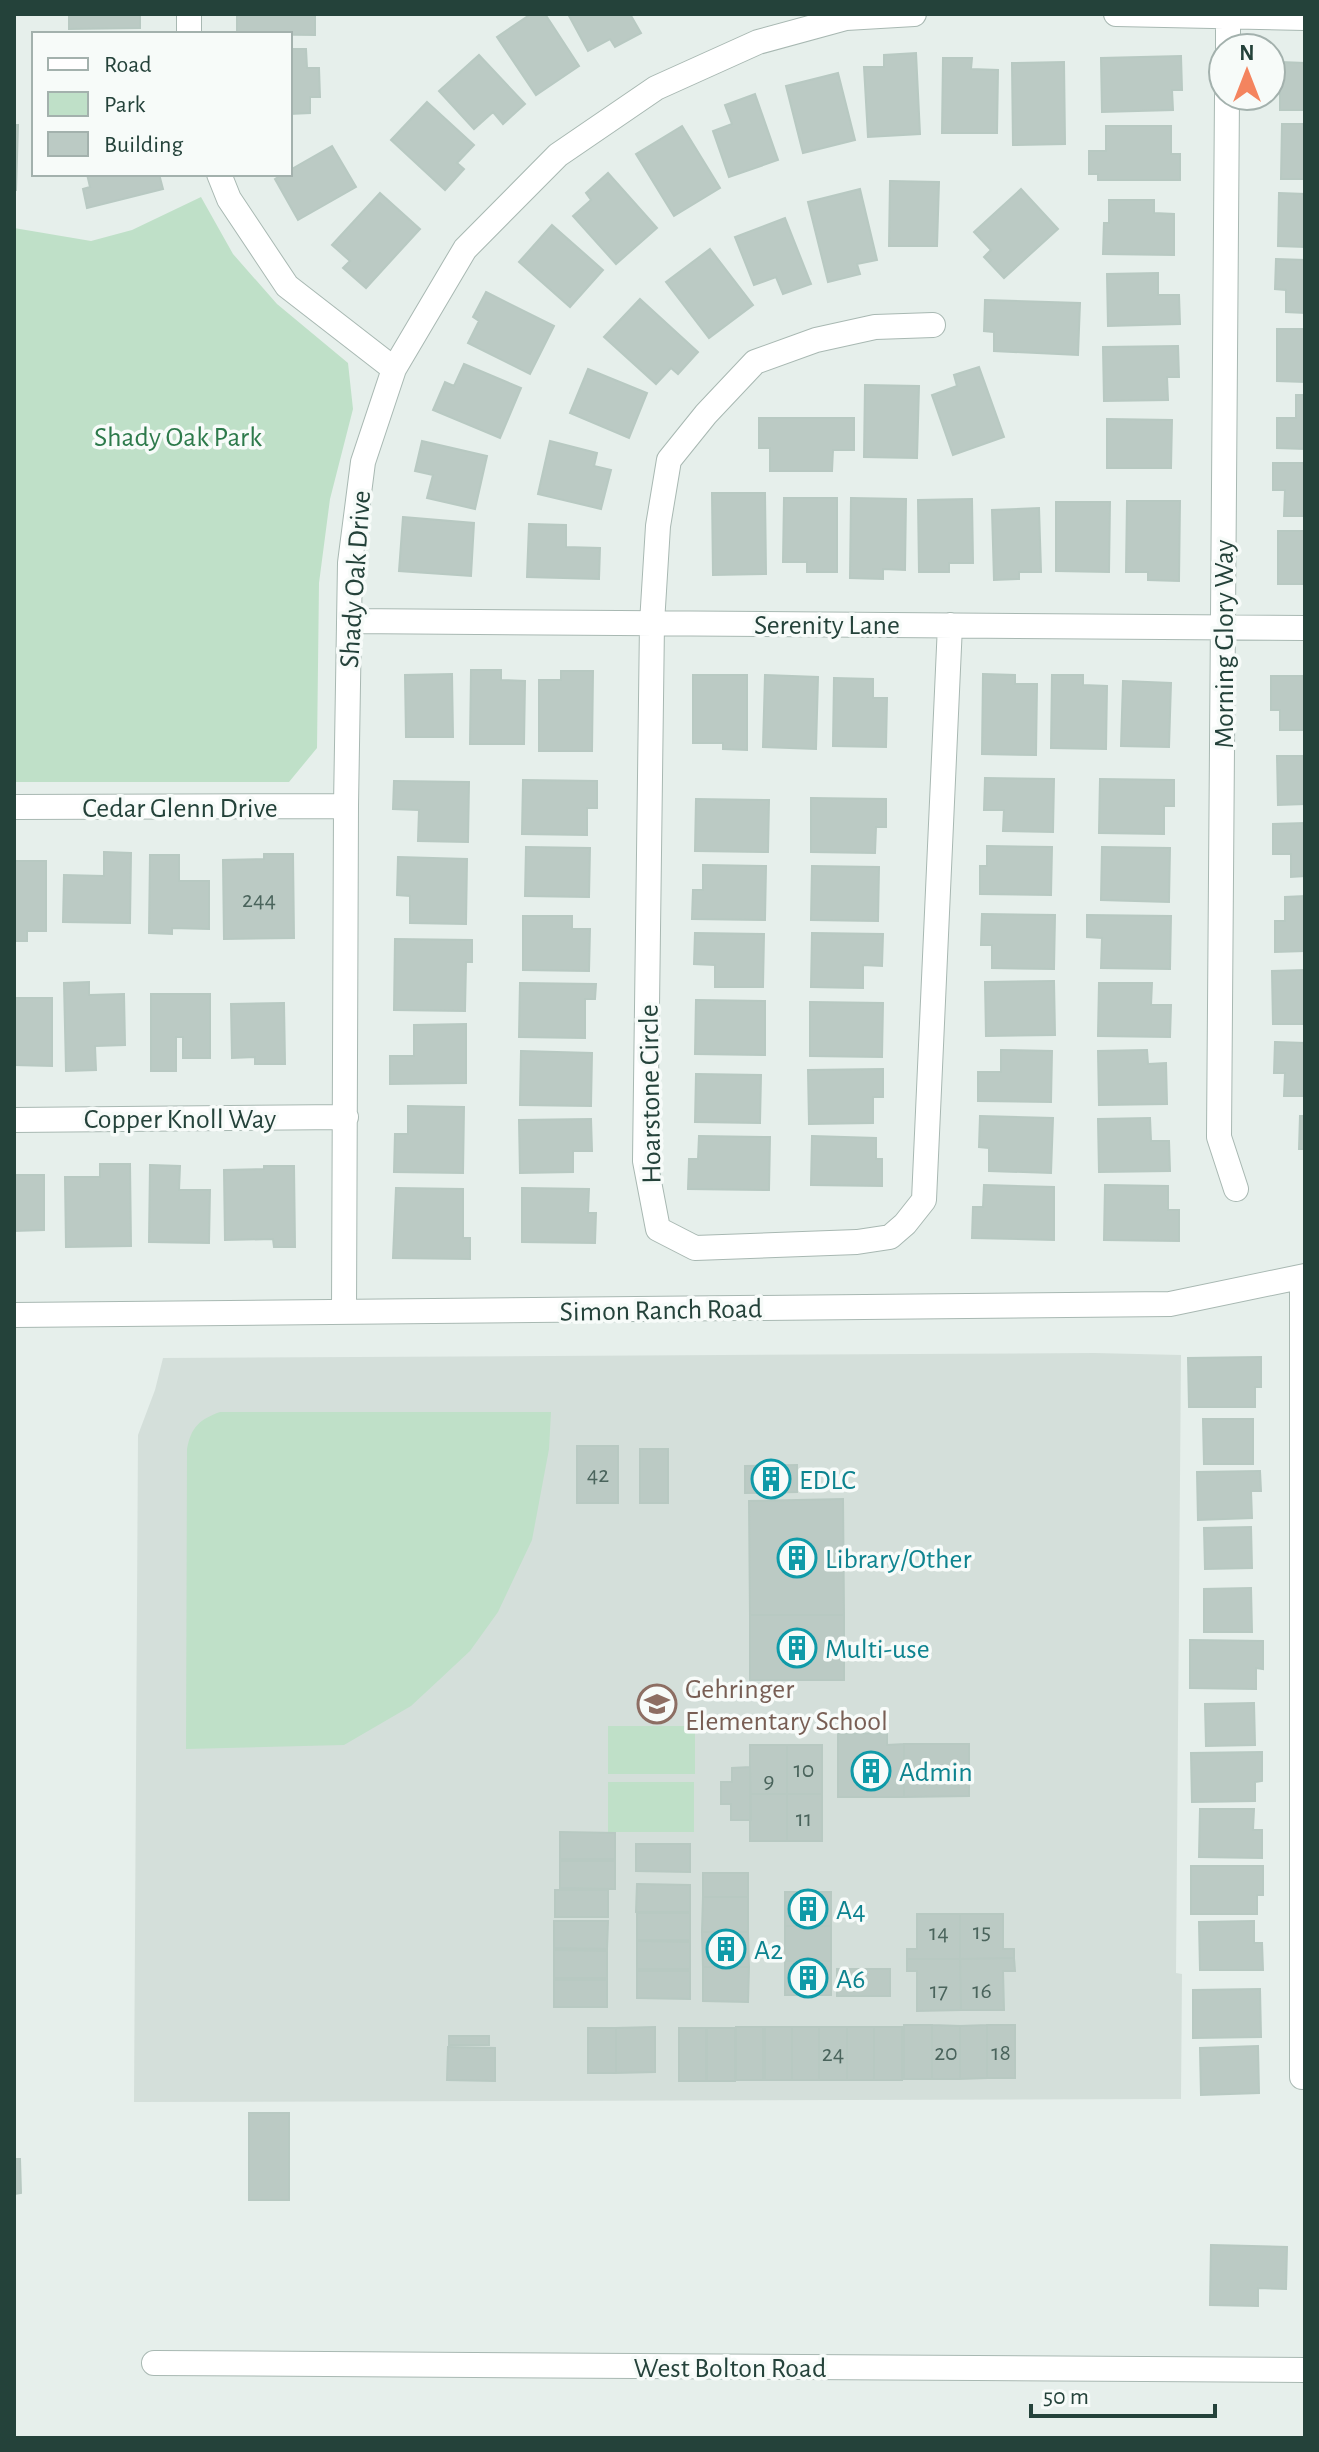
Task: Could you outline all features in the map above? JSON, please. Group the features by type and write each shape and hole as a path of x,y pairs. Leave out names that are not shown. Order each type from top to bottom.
{"street":[{"name":"Shady Oak Drive","path":"344,1312 350,563 363,462 394,369 465,249 558,155 656,88 758,42 846,18 914,14"},
{"path":"1116,14 1305,18"},
{"name":"Morning Glory Way","path":"1227,112 1219,1137 1236,1189"},
{"path":"220,176 229,199 287,286 394,369"},
{"path":"652,623 658,526 669,460 706,414 755,362 816,340 875,327 933,325"},
{"name":"Serenity Lane","path":"349,621 1305,628"},
{"name":"Hoarstone Circle","path":"652,623 645,1161 658,1229 695,1248 857,1242 890,1237 924,1200 950,625"},
{"name":"Cedar Glenn Drive","path":"14,807 346,806"},
{"name":"Copper Knoll Way","path":"14,1120 346,1117"},
{"path":"1302,2077 1303,1276"},
{"name":"Simon Ranch Road","path":"14,1315 1170,1304 1303,1276"},
{"name":"West Bolton Road","path":"154,2363 1305,2370"}],"shaded area":[{"name":"Gehringer Elementary School","path":"1181,1355 1176,1973 1182,1974 1181,2099 134,2102 138,1435 163,1358"}],"green space":[{"name":"Shady Oak Park","path":"201,197 233,254 277,304 348,363 353,409 330,499 319,583 317,748 289,782 14,782 14,228 91,241 132,230"},
{"path":"220,1412 551,1412 549,1449 532,1540 498,1612 470,1651 411,1706 344,1745 186,1749 187,1449 198,1425"},
{"path":"608,1726 695,1726 695,1774 608,1774"},
{"path":"608,1782 694,1782 694,1832 608,1832"}],"building":[{"path":"69,14 140,14 140,28 69,29"},
{"path":"237,14 315,14 315,35 237,32"},
{"path":"531,14 545,14 579,66 536,95 497,37"},
{"path":"568,14 630,14 641,33 615,47 610,39 588,51"},
{"path":"292,49 306,49 307,68 319,68 320,97 310,97 310,113 292,114"},
{"path":"916,53 920,134 868,137 864,67 884,67 884,55"},
{"path":"479,55 525,104 503,124 493,112 474,129 439,91"},
{"path":"1181,56 1182,90 1172,90 1173,110 1102,112 1101,58"},
{"path":"943,58 972,58 971,69 998,70 997,133 942,133"},
{"path":"1064,62 1065,144 1013,145 1012,63"},
{"path":"1287,62 1305,63 1305,110 1287,110"},
{"path":"838,73 855,140 803,153 786,86"},
{"path":"755,94 778,160 729,177 713,131 732,124 725,105"},
{"path":"427,102 474,145 457,163 464,169 445,190 391,140"},
{"path":"1282,124 1305,124 1305,179 1281,179"},
{"path":"14,125 18,125 16,190 14,190"},
{"path":"682,126 720,188 674,216 636,154"},
{"path":"1106,126 1171,126 1171,154 1180,154 1180,180 1098,180 1098,174 1089,174 1089,151 1106,151"},
{"path":"332,146 356,187 298,220 275,179 292,176 292,169"},
{"path":"608,173 657,228 616,264 573,216 591,200 586,193"},
{"path":"87,176 160,176 163,189 87,208 83,189 90,187"},
{"path":"890,181 939,182 937,246 889,246"},
{"path":"860,189 877,260 857,264 860,274 828,282 808,202"},
{"path":"1021,189 1058,229 1004,278 984,257 991,250 974,232"},
{"path":"380,193 420,229 366,288 343,268 350,261 332,245"},
{"path":"1279,193 1305,194 1305,247 1278,246"},
{"path":"1109,200 1154,200 1154,213 1174,214 1174,255 1103,254 1104,223 1109,223"},
{"path":"785,218 811,284 783,294 776,277 754,285 735,237"},
{"path":"552,225 603,270 570,307 519,262"},
{"path":"710,249 753,305 709,338 666,282"},
{"path":"1276,259 1305,260 1305,313 1286,312 1286,290 1275,289"},
{"path":"1158,273 1158,295 1179,295 1180,324 1108,326 1107,274"},
{"path":"486,292 554,326 530,374 468,343 479,321 473,317"},
{"path":"640,299 698,352 678,374 671,368 656,384 604,337"},
{"path":"985,300 1080,303 1078,355 994,351 994,332 984,331"},
{"path":"1277,329 1305,329 1305,382 1277,381"},
{"path":"1178,346 1179,377 1167,377 1168,400 1104,401 1103,347"},
{"path":"464,364 521,388 500,438 433,410 445,382 454,386"},
{"path":"979,367 1004,437 953,455 932,395 957,386 954,375"},
{"path":"588,369 647,393 629,438 570,413"},
{"path":"865,385 919,386 917,458 864,457"},
{"path":"1296,395 1305,395 1305,449 1277,448 1277,418 1296,418"},
{"path":"759,418 854,418 854,450 833,450 832,471 770,471 770,448 759,448"},
{"path":"1107,419 1172,420 1171,468 1107,468"},
{"path":"422,441 487,456 475,509 427,498 433,475 415,471"},
{"path":"550,441 597,453 594,466 611,470 601,509 538,494"},
{"path":"1273,463 1305,463 1305,516 1284,516 1285,490 1273,490"},
{"path":"712,493 765,493 766,574 713,575"},
{"path":"784,498 837,498 837,572 807,572 807,562 783,562"},
{"path":"851,498 906,499 905,570 883,569 883,579 850,578"},
{"path":"972,499 973,563 949,563 949,572 919,572 918,500"},
{"path":"1127,501 1180,501 1179,581 1148,580 1148,572 1126,572"},
{"path":"1056,502 1110,502 1109,572 1056,571"},
{"path":"1039,508 1041,572 1019,572 1019,579 994,580 992,510"},
{"path":"403,517 474,523 471,576 399,571"},
{"path":"529,524 566,525 566,547 600,548 599,579 527,577"},
{"path":"1278,531 1305,531 1305,584 1278,584"},
{"path":"471,670 501,670 501,680 525,681 524,744 470,744"},
{"path":"561,671 593,671 592,751 539,751 539,680 561,680"},
{"path":"452,674 453,737 406,737 405,675"},
{"path":"983,674 1015,675 1015,684 1037,684 1036,755 982,754"},
{"path":"693,675 747,675 747,750 723,749 723,743 693,743"},
{"path":"765,675 818,677 816,749 763,747"},
{"path":"1052,675 1083,675 1083,685 1107,686 1106,749 1051,748"},
{"path":"1271,676 1305,676 1305,730 1280,730 1280,710 1271,710"},
{"path":"834,678 873,679 873,698 887,698 886,747 833,746"},
{"path":"1123,681 1171,683 1169,747 1121,746"},
{"path":"1277,756 1305,756 1305,804 1278,805"},
{"path":"985,778 1054,779 1053,832 1003,831 1004,810 984,810"},
{"path":"1100,779 1174,780 1174,806 1164,806 1164,834 1099,833"},
{"path":"523,780 597,781 597,808 587,808 587,835 522,834"},
{"path":"394,781 469,782 468,842 418,841 419,810 393,809"},
{"path":"811,798 886,799 886,827 876,827 875,853 811,852"},
{"path":"696,799 769,800 768,852 695,851"},
{"path":"1305,823 1305,876 1291,877 1291,854 1273,854 1273,824"},
{"path":"987,846 1052,847 1051,895 980,894 980,866 987,866"},
{"path":"526,847 590,848 589,897 525,896"},
{"path":"1102,847 1170,848 1169,902 1101,900"},
{"path":"104,852 131,853 130,923 63,922 64,875 104,876"},
{"path":"264,854 293,854 294,938 224,939 223,860 264,859"},
{"path":"150,855 179,855 179,881 209,881 209,929 172,928 172,934 149,933"},
{"path":"398,857 467,859 466,924 410,923 410,896 397,895"},
{"path":"14,861 46,861 46,931 27,931 27,941 14,941"},
{"path":"703,865 766,866 765,920 692,919 693,890 703,890"},
{"path":"812,866 879,867 878,921 811,920"},
{"path":"1305,896 1305,951 1275,952 1275,921 1285,921 1285,897"},
{"path":"982,914 1055,915 1054,969 992,968 992,945 981,945"},
{"path":"1087,915 1171,916 1170,969 1101,968 1102,938 1087,937"},
{"path":"523,916 572,916 572,929 590,929 589,971 523,970"},
{"path":"695,933 764,934 763,987 715,987 715,965 694,964"},
{"path":"812,933 883,934 882,966 863,965 863,988 811,987"},
{"path":"395,939 472,940 472,962 466,962 465,1011 394,1010"},
{"path":"1305,970 1305,1024 1273,1024 1272,971"},
{"path":"1054,981 1055,1035 986,1036 985,982"},
{"path":"89,982 89,995 124,994 125,1045 95,1046 96,1070 66,1071 64,983"},
{"path":"520,983 596,984 595,999 585,999 585,1038 519,1037"},
{"path":"1099,983 1152,983 1151,1005 1171,1005 1170,1037 1098,1036"},
{"path":"151,994 210,994 210,1058 183,1058 183,1037 176,1037 176,1071 151,1071"},
{"path":"14,998 52,998 52,1066 14,1065"},
{"path":"696,1000 765,1001 765,1055 695,1054"},
{"path":"810,1002 883,1003 882,1057 810,1056"},
{"path":"284,1003 285,1064 255,1064 255,1057 232,1058 231,1004"},
{"path":"466,1024 466,1083 390,1084 390,1056 414,1056 414,1025"},
{"path":"1275,1042 1305,1043 1305,1096 1284,1096 1285,1073 1274,1073"},
{"path":"1001,1050 1052,1051 1051,1102 978,1101 978,1072 1001,1072"},
{"path":"1147,1050 1148,1064 1166,1063 1167,1104 1099,1105 1098,1051"},
{"path":"521,1051 592,1053 591,1106 520,1105"},
{"path":"883,1069 883,1097 873,1097 873,1123 809,1124 808,1070"},
{"path":"696,1074 761,1075 760,1123 695,1122"},
{"path":"408,1106 464,1107 463,1173 394,1172 395,1134 408,1134"},
{"path":"980,1116 1053,1118 1051,1173 989,1171 989,1148 979,1147"},
{"path":"1300,1116 1305,1116 1305,1149 1299,1149"},
{"path":"1150,1118 1151,1141 1169,1141 1170,1171 1099,1172 1098,1119"},
{"path":"591,1119 592,1151 573,1151 573,1172 520,1173 519,1120"},
{"path":"699,1136 770,1137 769,1190 688,1189 689,1159 698,1159"},
{"path":"812,1136 876,1138 876,1159 882,1159 882,1186 811,1185"},
{"path":"100,1164 130,1164 131,1246 66,1247 65,1177 100,1177"},
{"path":"150,1165 180,1166 179,1190 210,1190 209,1243 149,1242"},
{"path":"264,1166 294,1166 295,1247 274,1247 273,1239 225,1240 224,1170 264,1169"},
{"path":"14,1175 44,1175 44,1230 14,1231"},
{"path":"984,1185 1054,1187 1054,1240 972,1238 973,1207 983,1207"},
{"path":"1105,1185 1168,1186 1168,1210 1179,1210 1179,1241 1104,1240"},
{"path":"396,1188 463,1189 463,1238 470,1238 470,1259 393,1258"},
{"path":"522,1188 589,1189 588,1213 596,1213 595,1243 522,1242"},
{"path":"1261,1357 1261,1387 1255,1387 1255,1407 1189,1407 1188,1358"},
{"path":"1203,1419 1253,1419 1253,1464 1204,1464"},
{"path":"577,1446 618,1446 618,1503 577,1503"},
{"path":"640,1449 668,1449 668,1503 640,1503"},
{"name":"EDLC","path":"797,1465 797,1492 745,1493 745,1466"},
{"path":"1260,1471 1261,1491 1251,1491 1252,1518 1198,1520 1197,1472"},
{"name":"Library/Other","path":"843,1499 844,1615 750,1615 749,1501"},
{"path":"1251,1527 1252,1568 1205,1569 1204,1528"},
{"path":"1251,1588 1252,1632 1204,1632 1204,1589"},
{"name":"Multi-use","path":"750,1615 844,1615 844,1680 750,1680"},
{"path":"1190,1640 1263,1641 1263,1669 1256,1668 1256,1689 1190,1688"},
{"path":"1254,1703 1255,1745 1206,1746 1205,1704"},
{"name":"Admin","path":"887,1733 887,1745 904,1744 904,1797 838,1797 838,1734"},
{"path":"904,1744 969,1744 969,1796 904,1797"},
{"path":"750,1745 787,1745 787,1794 750,1794"},
{"path":"787,1745 822,1745 822,1794 787,1794"},
{"path":"1262,1752 1262,1781 1255,1782 1255,1801 1192,1802 1191,1753"},
{"path":"750,1767 751,1820 731,1820 731,1804 721,1804 721,1782 732,1782 732,1768"},
{"path":"750,1794 787,1794 787,1841 750,1841"},
{"path":"787,1794 822,1794 822,1841 787,1841"},
{"path":"1200,1809 1254,1809 1253,1830 1262,1830 1262,1858 1199,1857"},
{"path":"560,1832 615,1833 615,1859 560,1859"},
{"path":"636,1844 690,1844 690,1872 636,1871"},
{"path":"560,1861 615,1861 615,1889 560,1888"},
{"path":"1191,1866 1263,1866 1263,1895 1257,1895 1257,1914 1191,1914"},
{"path":"703,1873 748,1873 748,1897 703,1897"},
{"path":"637,1884 690,1885 690,1912 636,1912"},
{"path":"555,1890 608,1890 608,1917 555,1917"},
{"name":"A4","path":"785,1892 831,1892 831,1926 785,1926"},
{"path":"703,1897 748,1897 748,1932 702,1932"},
{"path":"637,1913 690,1913 690,1940 637,1940"},
{"path":"917,1914 960,1914 960,1959 907,1959 907,1949 917,1949"},
{"path":"960,1914 1003,1914 1003,1949 1014,1949 1014,1958 960,1959"},
{"path":"554,1921 608,1921 607,1949 554,1948"},
{"path":"1254,1921 1254,1943 1262,1943 1263,1970 1200,1970 1199,1922"},
{"path":"785,1926 831,1926 831,1961 785,1961"},
{"name":"A2","path":"702,1932 748,1932 749,1967 703,1967"},
{"path":"637,1941 690,1942 690,1969 637,1969"},
{"path":"554,1950 607,1951 607,1978 554,1978"},
{"path":"1014,1958 1015,1971 1003,1971 1004,2010 961,2010 960,1959"},
{"path":"907,1959 960,1959 961,2010 917,2011 917,1971 907,1971"},
{"name":"A6","path":"785,1961 831,1961 831,1995 785,1995"},
{"path":"703,1967 749,1967 748,2002 703,2001"},
{"path":"837,1969 890,1969 890,1996 837,1996"},
{"path":"637,1971 690,1971 690,1999 637,1998"},
{"path":"554,1980 607,1980 607,2007 554,2007"},
{"path":"1260,1989 1261,2037 1193,2038 1193,1990"},
{"path":"904,2025 932,2025 932,2079 904,2079"},
{"path":"932,2025 960,2026 960,2079 932,2079"},
{"path":"987,2025 1015,2025 1015,2078 987,2078"},
{"path":"987,2025 987,2078 960,2079 960,2026"},
{"path":"655,2027 655,2072 616,2073 616,2028"},
{"path":"736,2027 763,2027 763,2080 736,2080"},
{"path":"765,2027 792,2027 792,2080 765,2080"},
{"path":"792,2027 819,2027 819,2080 792,2080"},
{"path":"819,2027 847,2027 847,2080 819,2080"},
{"path":"847,2027 874,2027 874,2080 847,2080"},
{"path":"874,2027 902,2027 902,2080 874,2080"},
{"path":"588,2028 616,2028 616,2073 588,2073"},
{"path":"679,2028 706,2028 706,2081 679,2081"},
{"path":"707,2028 735,2028 735,2081 707,2081"},
{"path":"449,2036 489,2036 489,2045 449,2045"},
{"path":"1258,2046 1259,2093 1201,2095 1200,2048"},
{"path":"448,2047 495,2048 495,2081 447,2080"},
{"path":"249,2113 289,2113 289,2200 249,2200"},
{"path":"14,2159 20,2159 21,2193 14,2194"},
{"path":"1211,2245 1287,2247 1286,2289 1258,2288 1258,2306 1210,2305"}],"place":[{"name":"EDLC","path":"771,1479"},
{"name":"Library/Other","path":"797,1558"},
{"name":"Multi-use","path":"797,1648"},
{"name":"Gehringer Elementary School","path":"657,1704"},
{"name":"Admin","path":"871,1771"},
{"name":"A4","path":"808,1909"},
{"name":"A2","path":"726,1949"},
{"name":"A6","path":"808,1978"}]}
